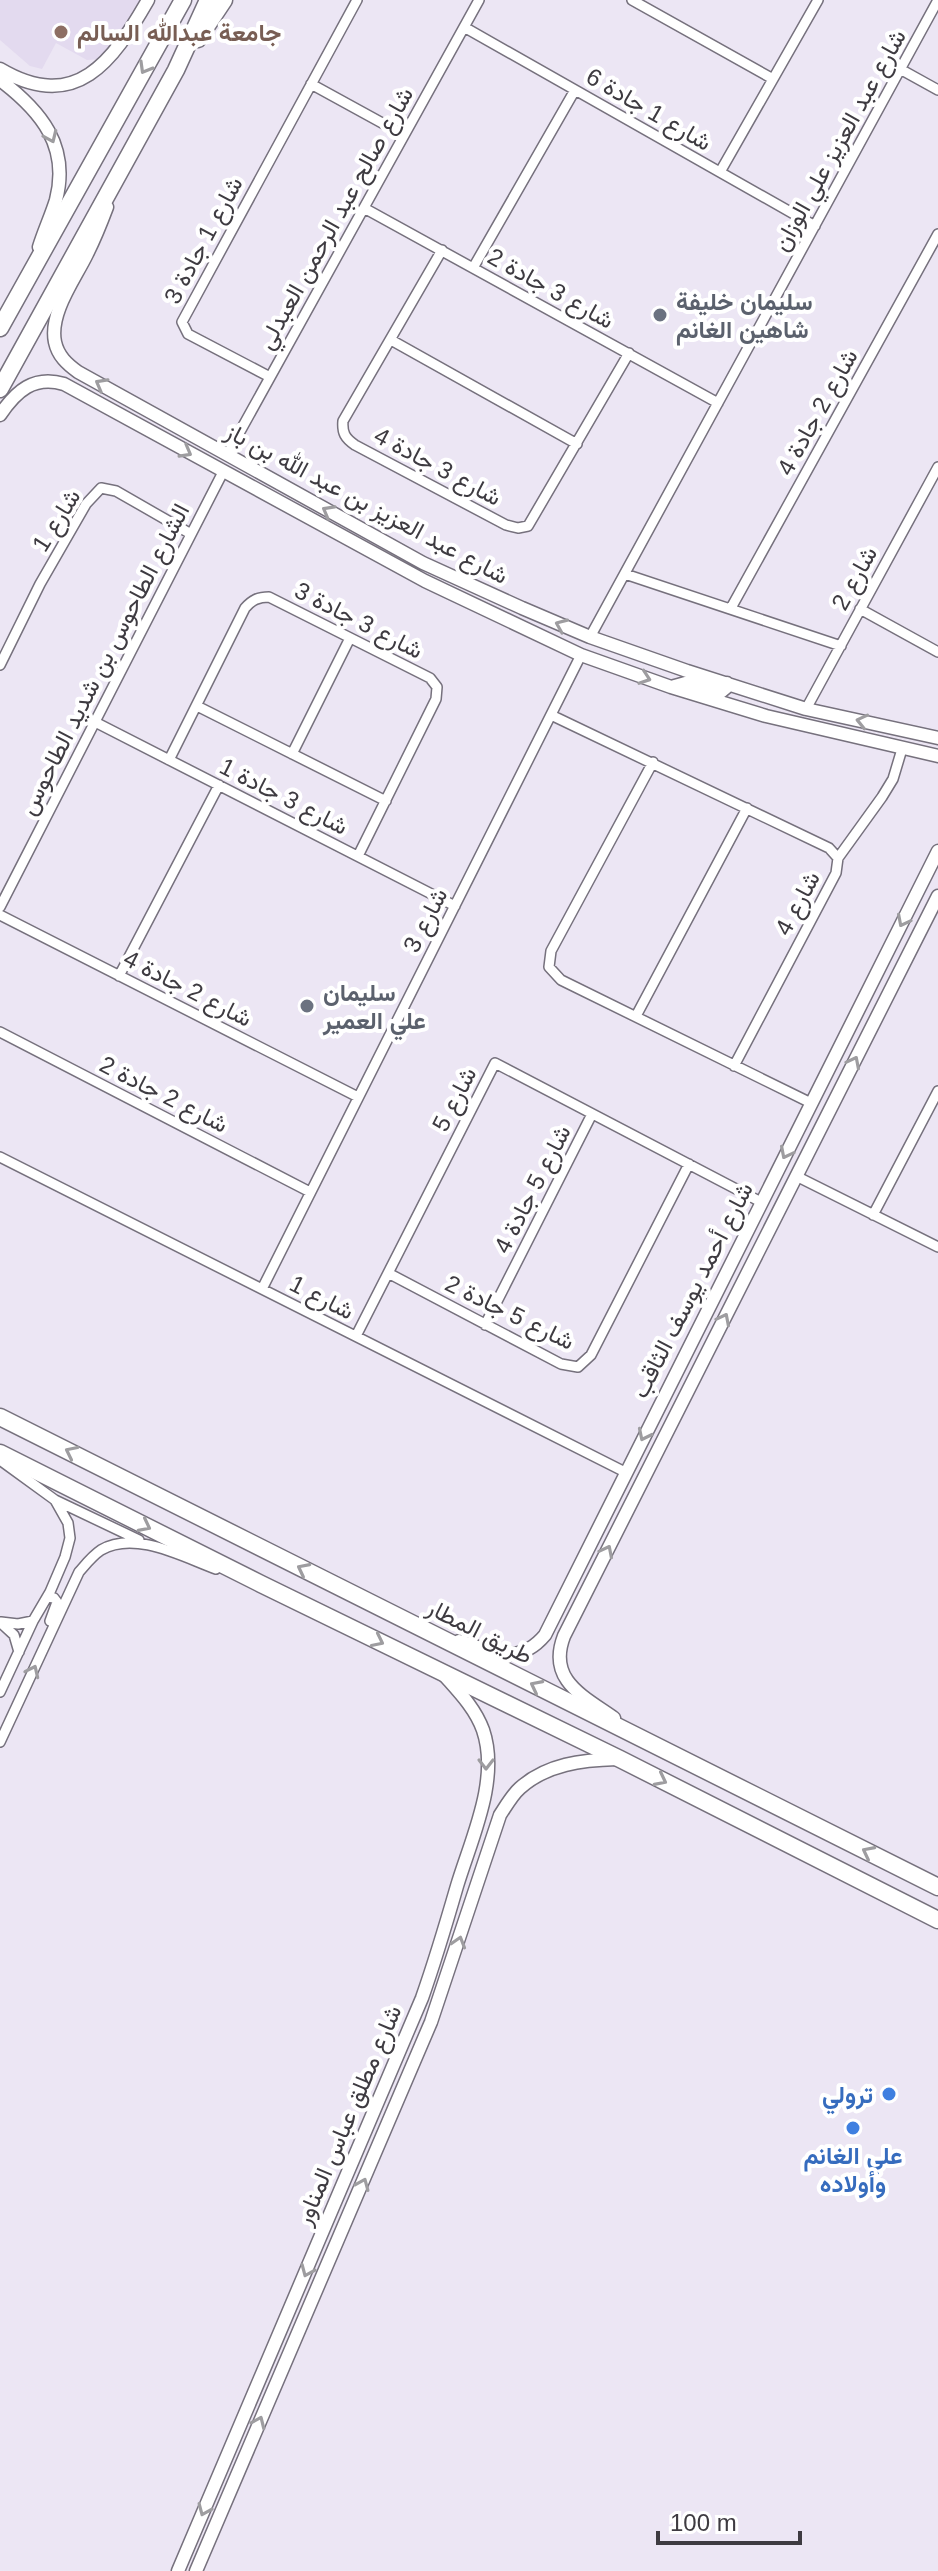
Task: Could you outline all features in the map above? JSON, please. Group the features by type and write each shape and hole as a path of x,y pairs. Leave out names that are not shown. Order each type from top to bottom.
{"highway":[{"path":"0,328 183,0"},
{"path":"0,389 176,70 208,0"},
{"path":"176,70 224,0"},
{"name":"طريق المطار","path":"0,1417 938,1887"},
{"path":"0,1453 938,1920"}],"street":[{"path":"0,69 23,81 40,85 68,83 88,75 115,52 148,0"},
{"name":"شارع 1 جادة 3","path":"270,377 188,334 182,322 357,0"},
{"name":"شارع صالح عبد الرحمن العبدلي","path":"227,455 479,0"},
{"path":"632,0 773,79"},
{"path":"720,172 818,0"},
{"name":"شارع عبد العزيز علي الوزان","path":"590,637 938,0"},
{"name":"شارع 1 جادة 6","path":"464,27 815,226"},
{"path":"900,69 938,90"},
{"path":"0,80 39,116 51,134 58,153 59,186 34,265"},
{"path":"311,84 404,135"},
{"path":"473,268 575,90"},
{"name":"شارع عبد العزيز بن عبد الله بن باز","path":"114,182 95,238 59,313 55,334 58,351 78,372 423,563 590,637 806,709 938,738"},
{"name":"شارع 3 جادة 2","path":"364,208 718,403"},
{"name":"شارع 2 جادة 4","path":"731,608 938,234"},
{"name":"شارع 3 جادة 4","path":"442,250 343,421 342,431 355,445 506,525 518,528 528,526 629,353"},
{"path":"391,340 577,444"},
{"name":"شارع عبد العزيز بن عبد الله بن باز","path":"0,415 11,399 26,387 43,381 57,382 373,554 581,655 732,705 938,756"},
{"name":"شارع 2","path":"806,709 938,467"},
{"name":"الشارع الطاحوس بن شديد الطاحوس","path":"0,907 223,472"},
{"name":"شارع 1","path":"0,665 40,584 86,504 101,488 116,491 191,534"},
{"path":"373,554 382,554 413,571 418,571 423,563"},
{"path":"625,574 841,646"},
{"path":"425,581 430,575 474,591 485,591"},
{"name":"شارع 3 جادة 3","path":"169,760 245,608 260,597 269,597 430,678 437,687 436,699 358,856"},
{"path":"860,609 938,652"},
{"path":"292,754 350,638"},
{"name":"شارع 3","path":"262,1289 581,655"},
{"path":"671,687 689,682 721,692 727,683"},
{"path":"732,705 733,698 739,695 773,705 786,703"},
{"path":"197,706 386,801"},
{"name":"شارع 4","path":"551,715 829,848 838,858 836,873 734,1066"},
{"name":"شارع 3 جادة 1","path":"95,722 455,906"},
{"path":"838,858 882,797 908,751 938,765"},
{"path":"653,762 551,951 549,967 561,980 811,1103"},
{"path":"119,976 219,785"},
{"path":"636,1016 747,808"},
{"name":"شارع أحمد يوسف الثاقب","path":"428,1632 507,1656 528,1651 545,1635 938,851"},
{"name":"شارع أحمد يوسف الثاقب","path":"649,1743 576,1691 559,1662 560,1647 938,896"},
{"name":"شارع 2 جادة 4","path":"0,915 358,1097"},
{"name":"شارع 2 جادة 2","path":"0,1032 310,1192"},
{"name":"شارع 5","path":"356,1336 495,1063 761,1202"},
{"path":"873,1215 933,1114 938,1091"},
{"name":"شارع 5 جادة 4","path":"485,1325 592,1114"},
{"name":"شارع 1","path":"0,1157 625,1472"},
{"name":"شارع 5 جادة 2","path":"388,1273 561,1364 578,1367 591,1355 689,1164"},
{"path":"796,1176 938,1247"},
{"path":"746,1276 740,1276 738,1266 751,1239 748,1227"},
{"path":"0,1460 55,1500 152,1546 261,1584"},
{"path":"0,1692 65,1557 70,1538 68,1523 55,1500"},
{"path":"0,1742 79,1572 93,1556 116,1544 152,1546"},
{"path":"564,1636 562,1625 576,1593 574,1574"},
{"path":"44,1647 48,1624 57,1602 47,1597"},
{"path":"0,1622 18,1624 33,1621"},
{"path":"0,1622 14,1635 19,1652"},
{"name":"شارع مطلق عباس المناور","path":"178,2571 422,1998 485,1796 487,1761 483,1731 469,1704 442,1673"},
{"name":"شارع مطلق عباس المناور","path":"196,2571 431,2022 500,1815 519,1789 548,1770 582,1760 620,1759"},
{"path":"457,1887 463,1885 469,1888 473,1897"}],"shaded area":[{"name":"جامعة عبدالله السالم","path":"0,0 142,0 128,24 100,59 87,60 56,43 42,69 30,66 0,40"}],"place":[{"name":"جامعة عبدالله السالم","path":"61,32"},
{"name":"سليمان خليفة شاهين الغانم","path":"660,315"},
{"name":"سليمان علي العمير","path":"307,1006"},
{"name":"ترولي","path":"889,2094"},
{"name":"علي الغانم وأولاده","path":"853,2128"}]}
